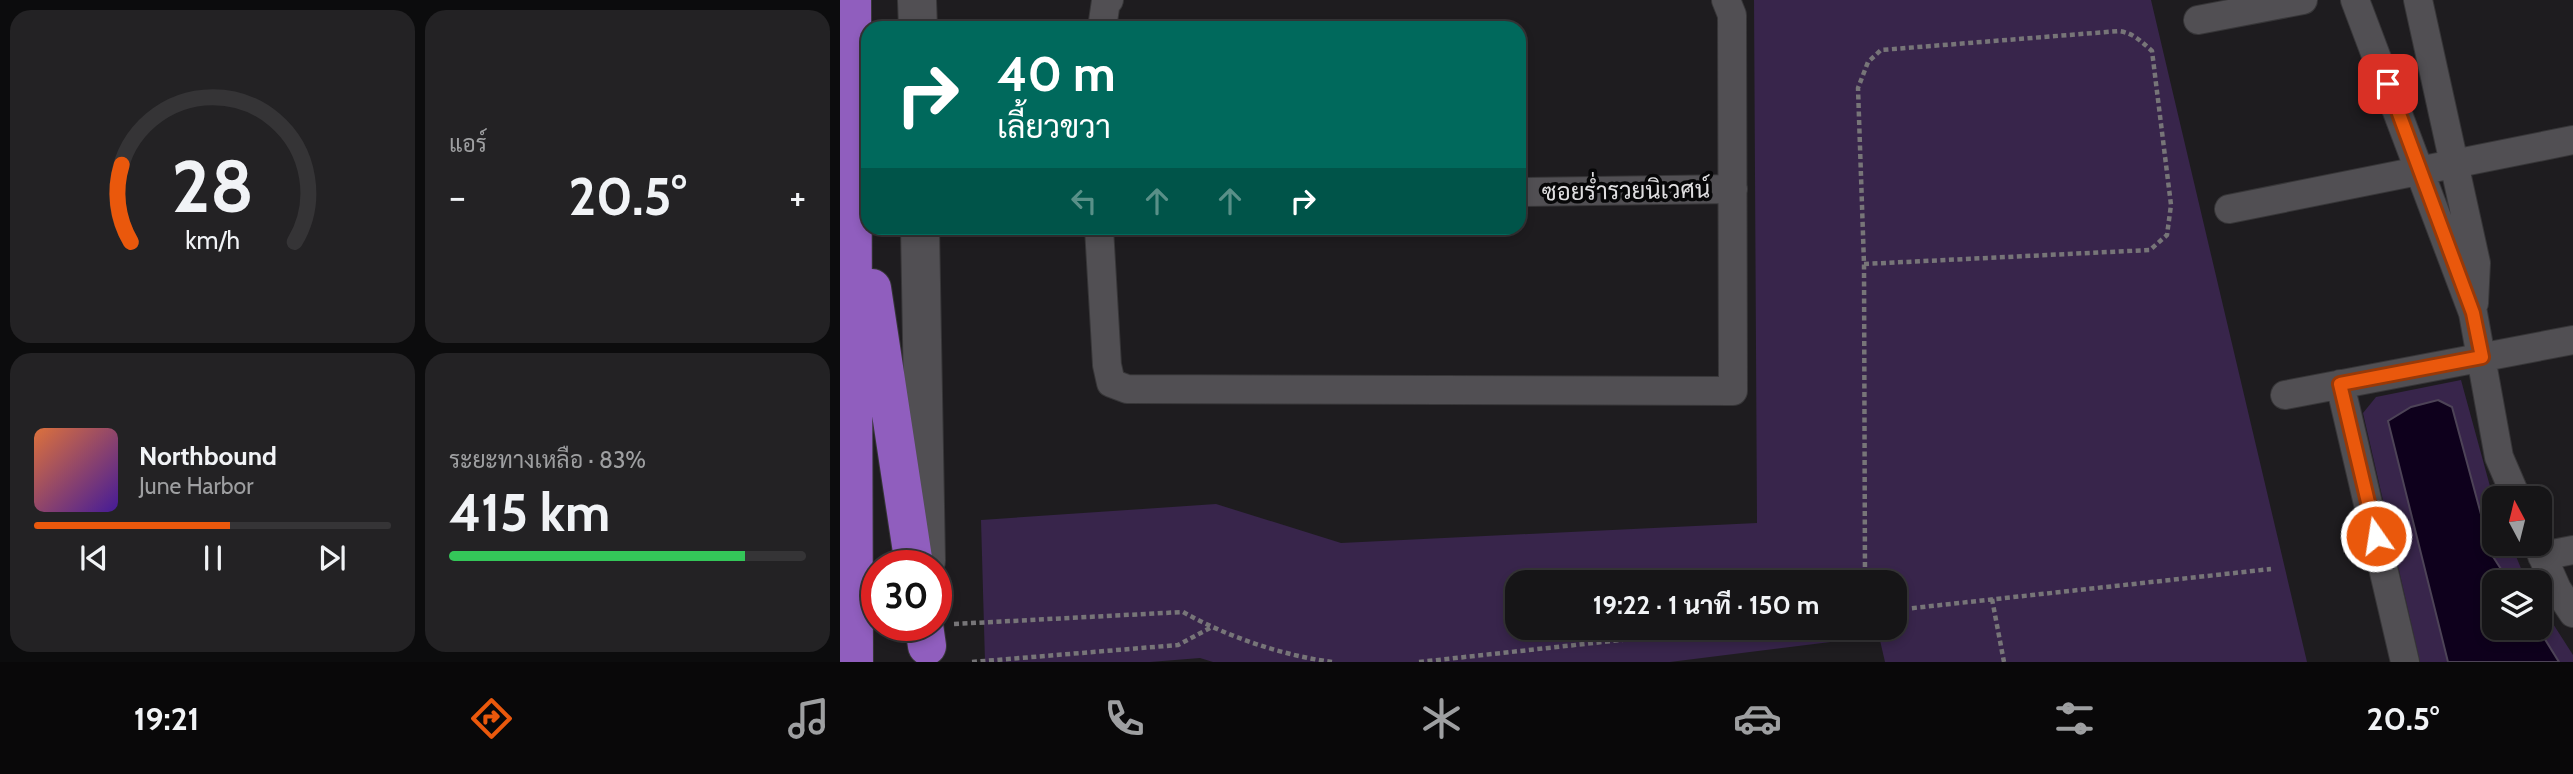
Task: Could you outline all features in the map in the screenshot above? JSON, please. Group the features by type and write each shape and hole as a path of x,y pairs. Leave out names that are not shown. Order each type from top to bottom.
{"highway":[{"path":"852,0 854,662"},
{"path":"852,162 861,220"},
{"path":"863,235 913,550"}],"main road":[{"path":"917,0 918,21"},
{"path":"920,235 926,550"}],"street":[{"path":"1103,21 1106,1 1109,0"},
{"path":"1099,235 1107,365 1111,383 1128,389 1733,391 1732,15 1726,0"},
{"path":"2198,20 2303,0"},
{"path":"2355,0 2473,313 2499,457 2511,486"},
{"path":"2418,0 2476,263 2473,313"},
{"path":"2229,209 2573,140"},
{"name":"ซอยร่ำรวยนิเวศน์","path":"1526,192 1733,189"},
{"path":"2285,394 2573,340"},
{"path":"2340,384 2405,662"},
{"path":"2552,550 2573,550"},
{"path":"2543,556 2557,589 2573,613"}],"path":[{"path":"1864,264 2150,250 2167,235 2171,205 2152,51 2138,38 2119,31 1881,50 1868,62 1858,88 1864,264 1865,570"},
{"path":"1907,609 2271,569"},
{"path":"1992,599 2004,662"},
{"path":"952,634 1183,612 1211,628 1296,656 1332,662"},
{"path":"972,662 1178,645 1211,628"},
{"path":"1419,662 1621,640"}],"shaded area":[{"path":"1754,0 2151,0 2307,662 1885,662 1880,640 1907,640 1907,570 1505,570 1505,640 1847,640 1670,662 1213,662 1200,658 1150,662 985,662 981,520 1216,504 1341,543 1757,523"},
{"path":"2461,380 2490,486 2482,486 2482,556 2516,556 2522,570 2482,570 2482,640 2552,640 2552,622 2573,655 2573,662 2420,662 2363,413 2376,397"},
{"path":"2438,400 2452,407 2482,518 2482,556 2493,556 2502,570 2482,570 2482,640 2545,640 2559,662 2448,662 2388,421 2411,407"}],"route":[{"path":"2376,536 2340,384 2482,357 2473,313 2388,84"}]}
